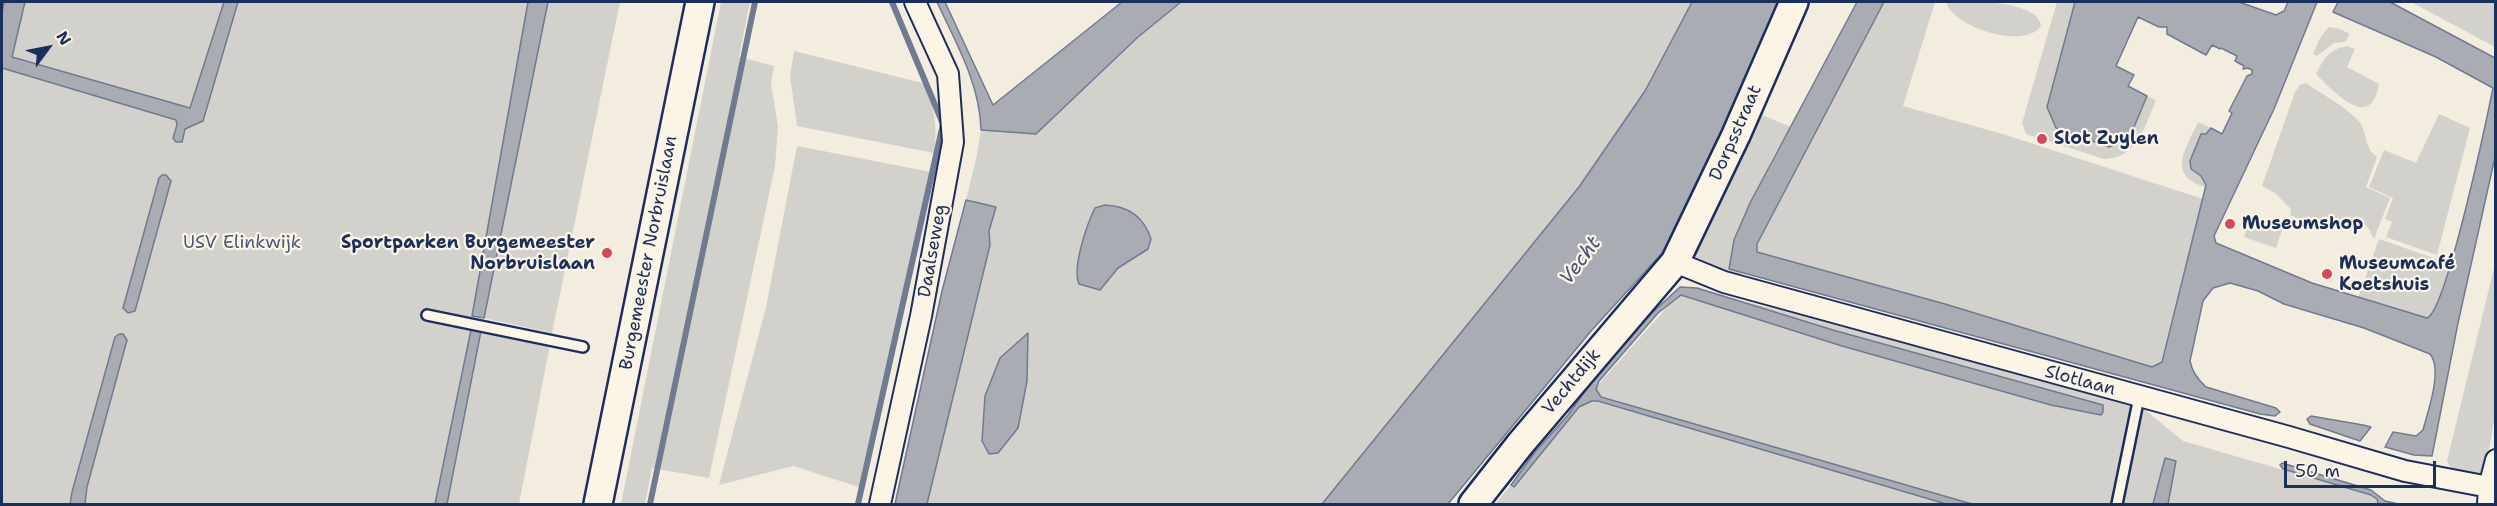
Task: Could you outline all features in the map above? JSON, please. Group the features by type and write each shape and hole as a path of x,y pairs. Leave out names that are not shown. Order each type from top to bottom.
{"street":[{"name":"Burgemeester Norbruislaan","path":"598,504 700,2"},
{"name":"Daalseweg","path":"880,504 921,316 953,142 948,74 915,2"},
{"name":"Dorpsstraat","path":"1675,262 1736,135 1794,2"},
{"name":"Slotlaan","path":"1675,262 1724,282 2289,437 2488,496"},
{"name":"Vechtdijk","path":"1473,504 1521,443 1675,262"},
{"path":"2488,496 2496,460"}],"lane":[{"path":"426,315 583,347"},
{"path":"2117,504 2139,397"}],"green space":[{"name":"USV Elinkwijk","path":"2,2 528,2 471,330 435,504 2,504"},
{"path":"548,2 620,2 552,333 484,318"},
{"path":"721,2 750,2 739,57 774,66 771,83 778,127 775,166 709,478 652,468 645,504 621,504"},
{"path":"1181,2 1692,2 1645,91 1579,187 1322,504 927,504 990,245 989,231 996,208 966,200 981,130 1036,133 1138,37","holes":["1105,205 1134,214 1144,225 1151,239 1126,263 1119,266 1078,265 1089,219 1095,208"]},
{"path":"1884,2 1935,2 1903,106 2006,135 2203,199 2161,362 2152,367 1945,304 1757,252 1756,244"},
{"path":"1946,2 1986,2 2016,7 2037,17 2041,26 2032,33 2020,36 1990,33 1962,20"},
{"path":"2057,2 2075,2 2047,107 2132,132 2147,96 2156,100 2138,139 2132,147 2115,158 2104,159 2026,134 2022,123"},
{"path":"2411,2 2495,2 2495,47"},
{"path":"2329,27 2350,34 2345,42 2334,43 2317,56 2313,54 2320,38"},
{"path":"2347,46 2355,49 2347,67 2379,84 2373,101 2363,107 2348,102 2316,74 2328,55 2336,49"},
{"path":"794,51 926,84 935,118 934,153 797,126 790,76"},
{"path":"2306,83 2356,118 2363,128 2370,149 2377,157 2366,187 2390,198 2374,239 2361,220 2337,220 2316,226 2290,215 2291,209 2275,193 2262,186 2295,92 2300,85"},
{"path":"1757,113 1791,127 1773,157 1734,240 1733,271 1742,273 1737,280 1703,265 1698,260 1693,247"},
{"path":"2439,114 2470,128 2437,255 2386,237 2392,222 2385,219 2393,198 2369,187 2384,150 2416,163"},
{"path":"2198,122 2211,128 2206,134 2191,169 2201,176 2205,187 2193,182 2182,168 2185,151"},
{"path":"797,146 931,172 862,488 793,466 719,485 766,307"},
{"path":"2252,216 2282,230 2276,248 2244,237"},
{"path":"2379,239 2451,264 2437,307 2430,318 2358,298"},
{"path":"2495,264 2495,415 2484,478 2452,470 2447,461"},
{"path":"1685,287 1808,317 2139,405 2183,441 2377,497 2376,504 1495,504"},
{"path":"481,331 550,345 519,504 447,504"}],"water":[{"path":"4,2 25,2 12,57 190,108 224,2 238,2 203,121 185,129 182,142 176,142 173,138 177,125 176,120 2,68"},
{"path":"528,2 548,2 484,318 472,316"},
{"path":"937,2 945,2 993,105 1122,2 1181,2 1138,37 1036,134 981,130 980,113 972,80"},
{"name":"Vecht","path":"1692,2 1782,2 1695,196 1664,251 1591,331 1448,504 1322,504 1579,187 1645,91"},
{"path":"1857,2 1884,2 1757,244 1757,252 1945,304 2152,367 2162,362 2206,185 2201,176 2191,169 2190,161 2201,134 2206,134 2211,128 2222,134 2232,113 2229,111 2247,76 2252,74 2252,70 2243,69 2244,66 2235,61 2237,56 2221,48 2212,45 2206,55 2167,34 2167,27 2159,27 2138,17 2116,66 2134,75 2128,86 2147,96 2132,132 2122,142 2109,147 2056,128 2047,107 2075,2 2239,2 2276,15 2284,11 2288,2 2317,2 2274,109 2214,236 2216,243 2312,283 2427,318 2435,308 2455,250 2493,88 2436,57 2333,12 2338,2 2390,2 2495,58 2495,157 2458,323 2432,456 2414,455 2385,447 2393,432 2416,436 2423,430 2435,380 2434,361 2430,354 2364,328 2284,304 2258,291 2230,283 2213,288 2203,301 2190,361 2192,369 2206,387 2276,408 2280,412 2275,416 2260,414 1729,269 1734,240 1750,203"},
{"path":"166,175 171,181 135,311 128,313 123,308 159,178"},
{"path":"966,200 996,207 989,231 990,245 927,504 895,504 942,291"},
{"path":"1105,205 1128,210 1134,214 1144,225 1151,239 1148,249 1118,268 1100,290 1079,284 1077,267 1081,246 1095,208"},
{"path":"1680,287 1697,288 1833,330 2103,405 2103,412 2101,415 2051,405 1842,346 1681,295 1658,313 1599,381 1596,389 1601,397 1972,504 1946,504 1598,401 1592,401 1579,407 1514,487 1511,485 1535,452 1568,415 1598,373 1652,313"},
{"path":"471,330 481,331 447,504 435,504"},
{"path":"1028,333 1027,381 1018,428 998,453 989,454 982,441 985,396 1000,358"},
{"path":"123,334 127,340 87,487 85,504 70,504 115,337"},
{"path":"2311,416 2371,427 2360,441 2310,424 2307,419"},
{"path":"2165,458 2176,461 2168,504 2153,504"},
{"path":"2282,463 2371,490 2385,501 2398,504 2378,504 2377,499 2371,495 2283,469 2280,465"}],"waterway":[{"path":"650,504 755,2"},
{"path":"858,504 943,124 892,2"}],"place":[{"name":"Slot Zuylen","path":"2042,139"},
{"name":"Museumshop","path":"2230,224"},
{"name":"Sportparken Burgemeester Norbruislaan","path":"607,253"},
{"name":"Museumcafé Koetshuis","path":"2327,274"}]}
